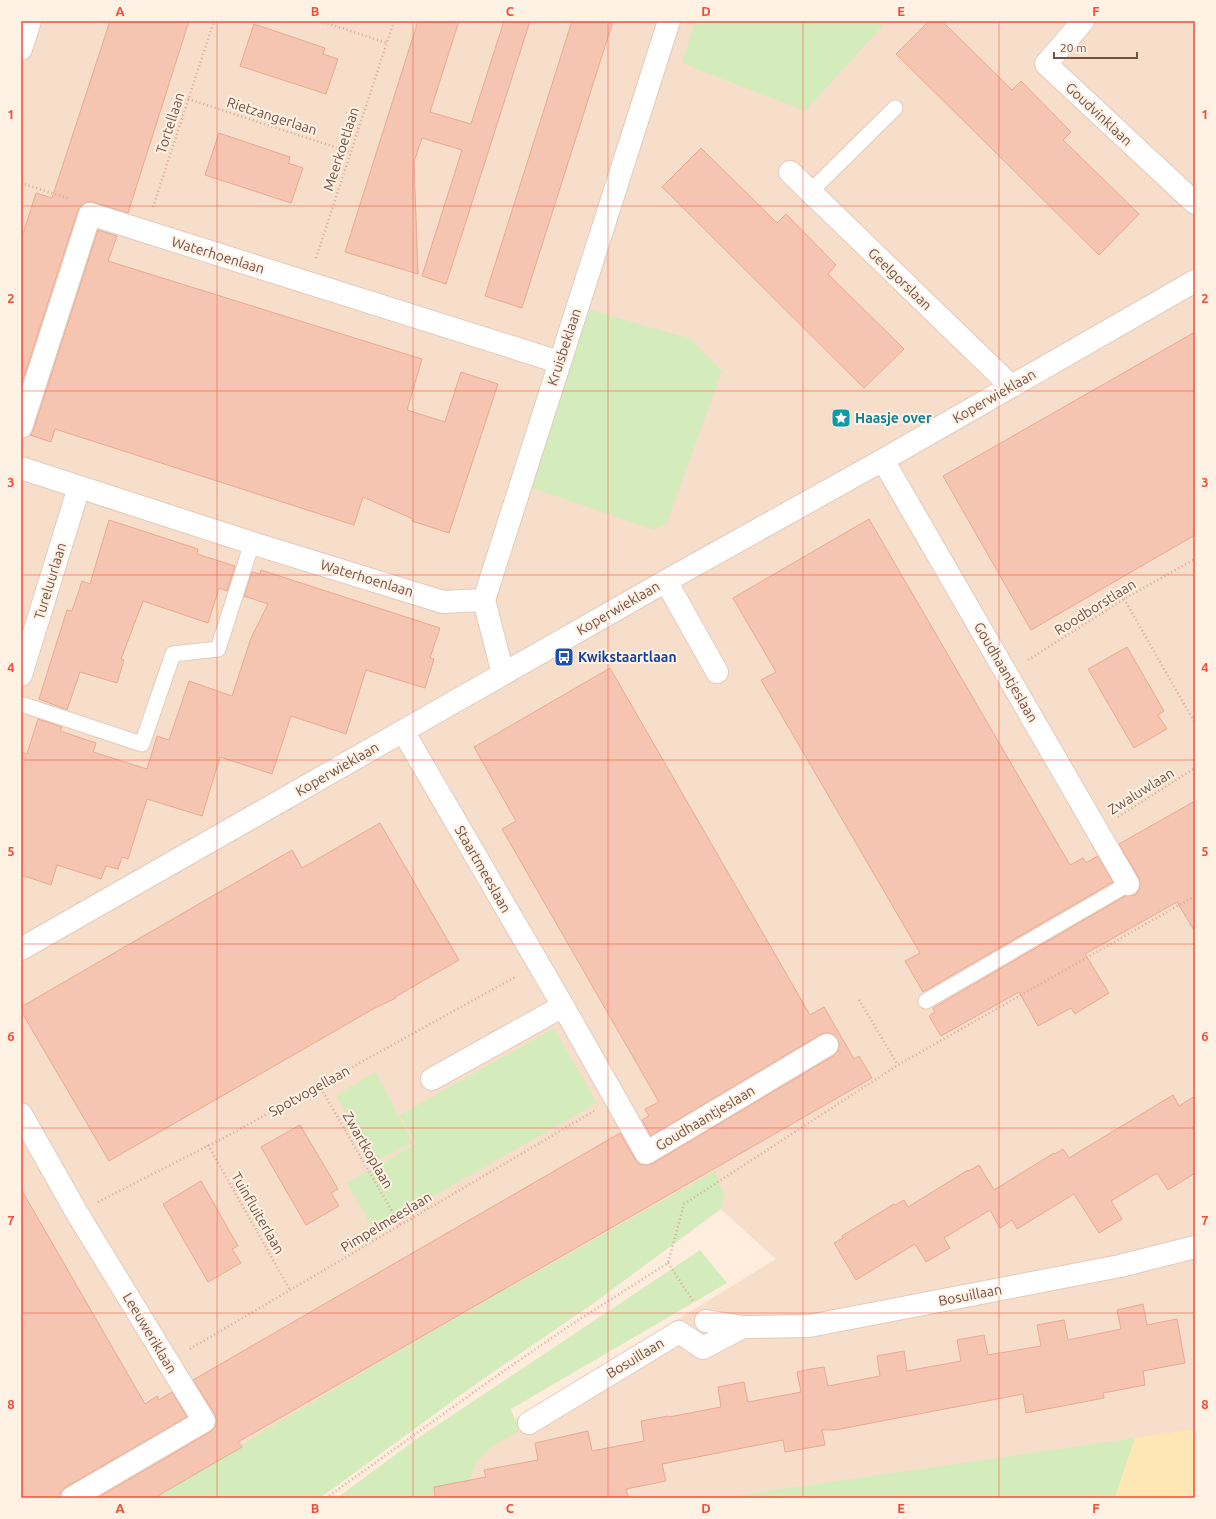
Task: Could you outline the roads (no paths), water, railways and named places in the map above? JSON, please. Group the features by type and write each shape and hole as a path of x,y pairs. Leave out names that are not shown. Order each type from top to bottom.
{"street":[{"path":"21,49 30,21"},
{"name":"Kruisbeklaan","path":"484,600 669,21"},
{"name":"Goudvinklaan","path":"1083,21 1046,64 1195,203"},
{"name":"Geelgorslaan","path":"790,172 1011,386"},
{"name":"Waterhoenlaan","path":"21,427 90,214 559,362"},
{"name":"Koperwieklaan","path":"21,949 666,581 883,460 1195,281"},
{"name":"Goudhaantjeslaan","path":"883,460 1128,884"},
{"name":"Waterhoenlaan","path":"21,468 443,602 484,600"},
{"name":"Tureluurlaan","path":"21,675 79,487"},
{"path":"666,581 717,672"},
{"path":"484,600 504,674"},
{"name":"Staartmeeslaan","path":"403,731 562,1006"},
{"path":"432,1079 562,1006"},
{"name":"Goudhaantjeslaan","path":"562,1006 646,1153 826,1045"},
{"name":"Leeuweriklaan","path":"21,1114 77,1213 204,1421 72,1498"},
{"name":"Bosuillaan","path":"706,1320 743,1327 809,1326 1120,1266 1195,1247"},
{"name":"Bosuillaan","path":"529,1423 679,1332 703,1348 743,1327"}],"lane":[{"path":"810,192 895,108"},
{"path":"21,704 142,744 173,654 218,649 252,542"},
{"path":"926,1001 1128,884"}],"place":[{"name":"Haasje over","path":"841,418"},
{"name":"Kwikstaartlaan","path":"564,657"}]}
